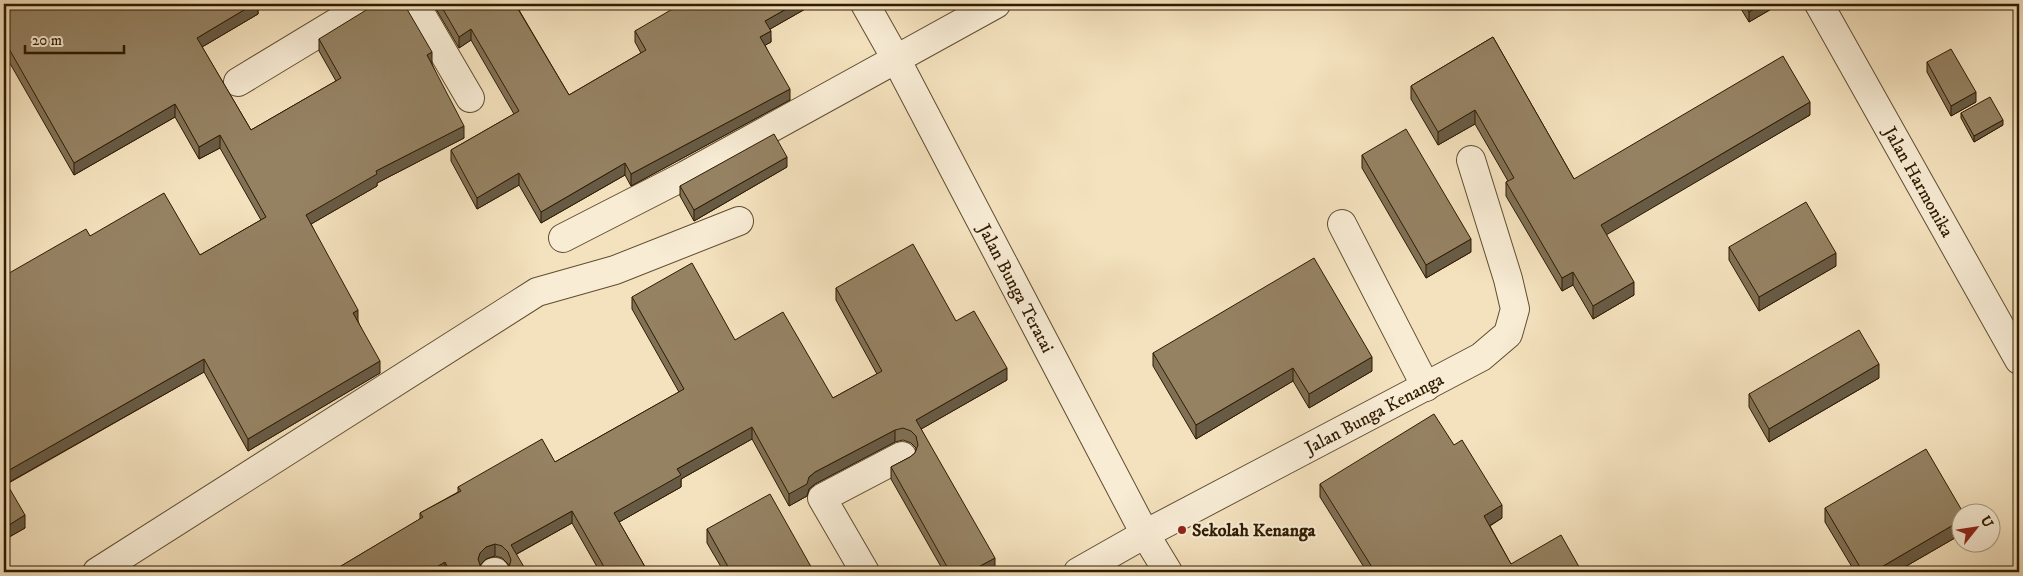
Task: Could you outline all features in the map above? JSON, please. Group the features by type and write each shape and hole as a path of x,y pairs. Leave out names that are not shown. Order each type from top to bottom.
{"street":[{"path":"238,82 367,4"},
{"path":"415,4 470,98"},
{"name":"Jalan Bunga Teratai","path":"865,4 896,59 1145,534 1168,572"},
{"path":"563,238 686,175 996,4"},
{"name":"Jalan Harmonika","path":"1819,4 2019,360"},
{"name":"Jalan Bunga Kenanga","path":"1078,572 1145,534 1426,387 1480,357 1508,334 1515,309 1508,279 1472,160"},
{"path":"97,572 537,292 615,270 739,221"},
{"path":"1342,224 1426,387"},
{"path":"865,572 822,498 902,456"}],"building":[{"path":"4,4 254,4 197,38 251,130 341,78 319,39 376,4 404,4 432,52 427,55 464,126 376,171 377,174 306,215 358,310 353,313 380,361 248,439 204,359 4,473 4,276 86,229 90,236 164,193 200,255 266,217 220,135 199,147 175,104 74,163 4,40"},
{"path":"440,4 515,4 569,95 646,50 635,31 681,4 687,4 688,6 691,4 795,4 765,21 771,31 760,37 790,89 631,174 625,163 541,212 519,173 477,198 451,150 519,111 471,29 459,37"},
{"path":"1744,4 1762,4 1749,12"},
{"path":"1493,37 1574,179 1783,56 1810,102 1601,225 1634,282 1593,306 1573,272 1562,278 1506,182 1514,178 1475,110 1438,132 1411,86"},
{"path":"1951,49 1976,92 1951,106 1927,62"},
{"path":"1990,97 2003,120 1974,136 1961,113"},
{"path":"1406,129 1471,239 1426,265 1362,155"},
{"path":"774,134 787,157 694,210 680,186"},
{"path":"1806,202 1836,253 1759,297 1729,247"},
{"path":"913,244 956,321 974,311 1007,368 916,420 995,558 969,572 950,572 891,467 915,453 918,445 916,436 911,431 903,428 895,430 815,472 809,477 807,484 789,494 752,427 677,469 681,475 614,513 648,572 607,572 572,511 511,545 527,572 504,572 509,567 511,560 508,552 502,546 495,544 486,547 480,553 478,559 481,568 485,572 450,572 445,562 428,572 331,572 423,517 420,513 461,491 458,487 542,439 555,462 684,389 632,297 692,263 735,340 783,312 833,398 882,371 836,288"},
{"path":"1314,258 1372,357 1309,394 1293,368 1196,425 1153,353"},
{"path":"1859,330 1879,364 1769,429 1749,394"},
{"path":"1434,414 1454,445 1462,440 1502,505 1484,516 1511,564 1561,535 1582,572 1375,572 1320,484"},
{"path":"1926,449 1958,504 1950,504 1950,527 1873,572 1863,572 1825,508"},
{"path":"4,479 25,515 4,528"},
{"path":"770,494 814,572 731,572 707,529"}],"place":[{"name":"Sekolah Kenanga","path":"1182,530"}]}
